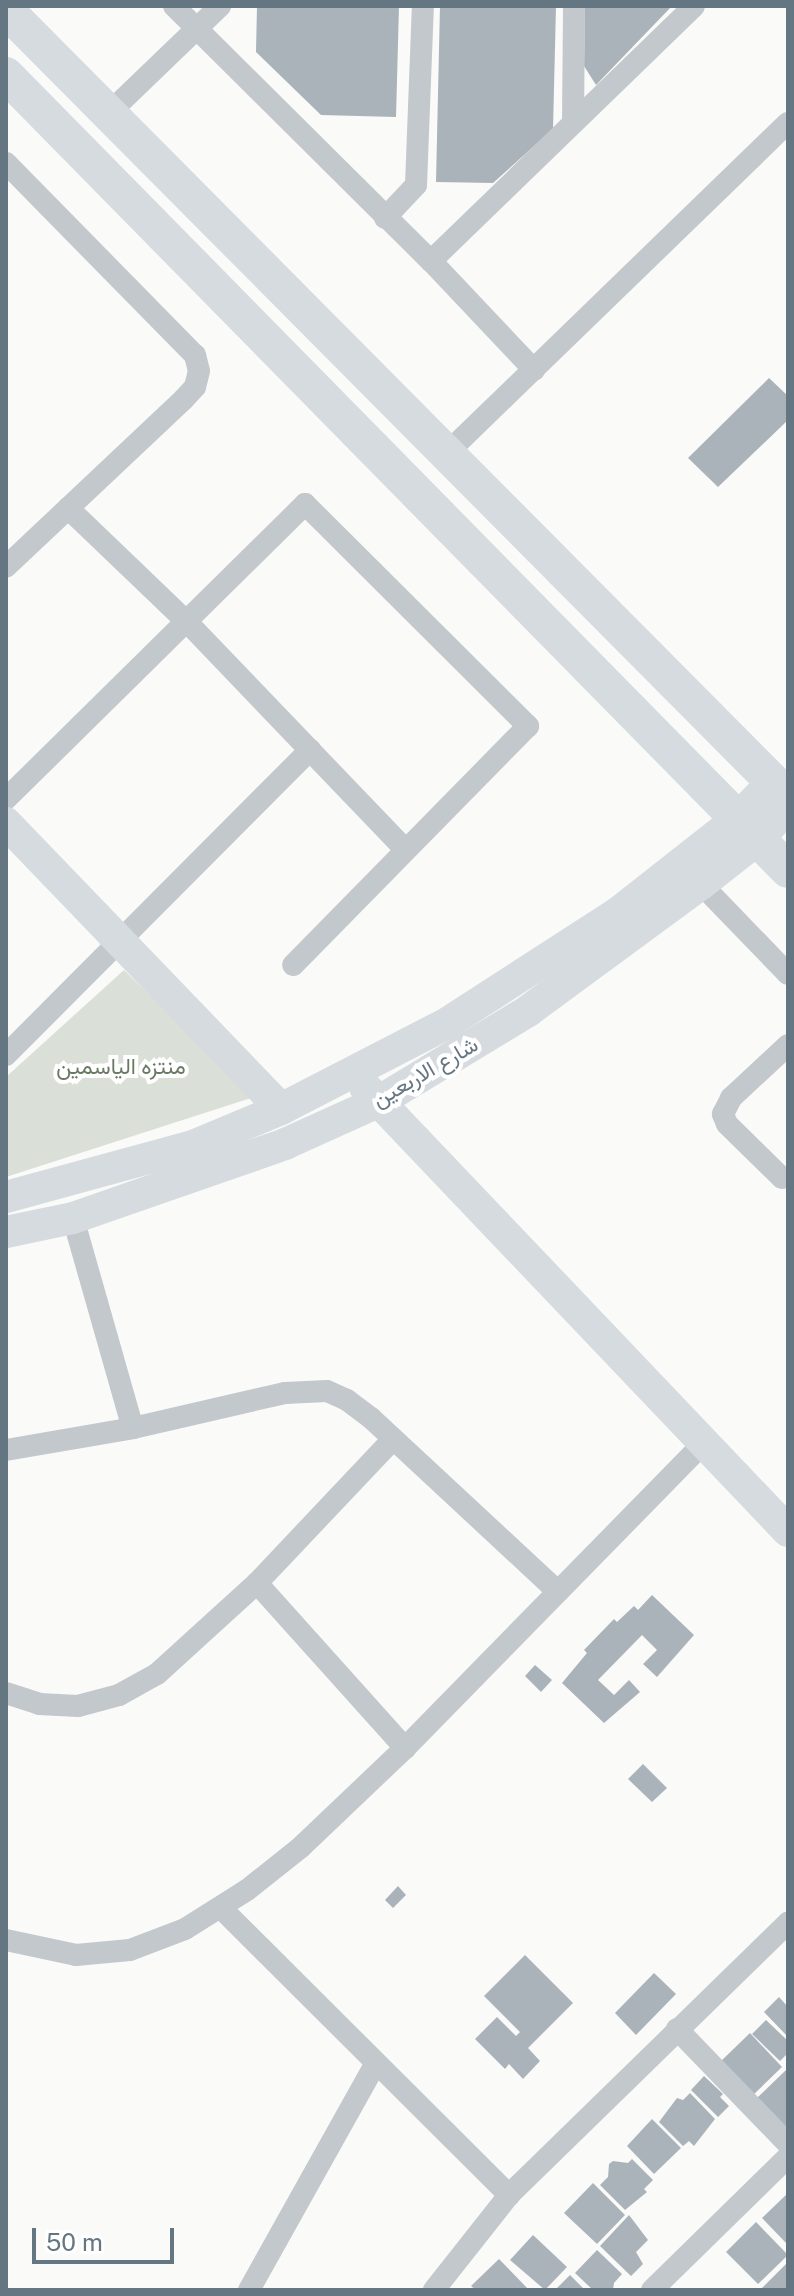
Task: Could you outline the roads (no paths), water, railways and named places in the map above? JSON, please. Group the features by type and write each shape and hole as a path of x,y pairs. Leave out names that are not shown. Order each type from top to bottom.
{"main road":[{"path":"6,10 783,795 748,829 446,1024 281,1109 193,1146 6,1197"},
{"path":"6,75 788,870"},
{"path":"6,823 281,1109"},
{"name":"شارع الاربعين","path":"6,1232 73,1218 285,1144 378,1102 528,1011 701,884 748,829"},
{"path":"352,1072 788,1531"}],"street":[{"path":"174,6 431,261 534,370"},
{"path":"110,112 220,6"},
{"path":"385,218 416,185 423,6"},
{"path":"573,123 574,6"},
{"path":"431,261 694,6"},
{"path":"445,455 788,123"},
{"path":"6,163 195,355 199,371 189,393 6,567"},
{"path":"6,799 188,623 305,504 528,726 293,965"},
{"path":"68,508 188,623 405,849"},
{"path":"6,1055 310,750"},
{"path":"701,884 788,974"},
{"path":"782,1178 727,1124 723,1114 731,1098 788,1045"},
{"path":"73,1218 133,1428"},
{"path":"6,1450 133,1428 285,1393 327,1391 347,1400 393,1439 558,1592"},
{"path":"6,1693 58,1708 99,1701 139,1686 182,1654 257,1583 393,1439"},
{"path":"6,1940 52,1953 104,1955 153,1943 221,1908 301,1847 405,1748 703,1444"},
{"path":"257,1583 405,1748"},
{"path":"221,1908 509,2195"},
{"path":"434,2290 509,2195 788,1923"},
{"path":"677,2029 788,2144"},
{"path":"249,2290 376,2063"},
{"path":"652,2290 788,2157"}],"park label":[{"name":"منتزه الياسمين","path":"121,1067"}]}
